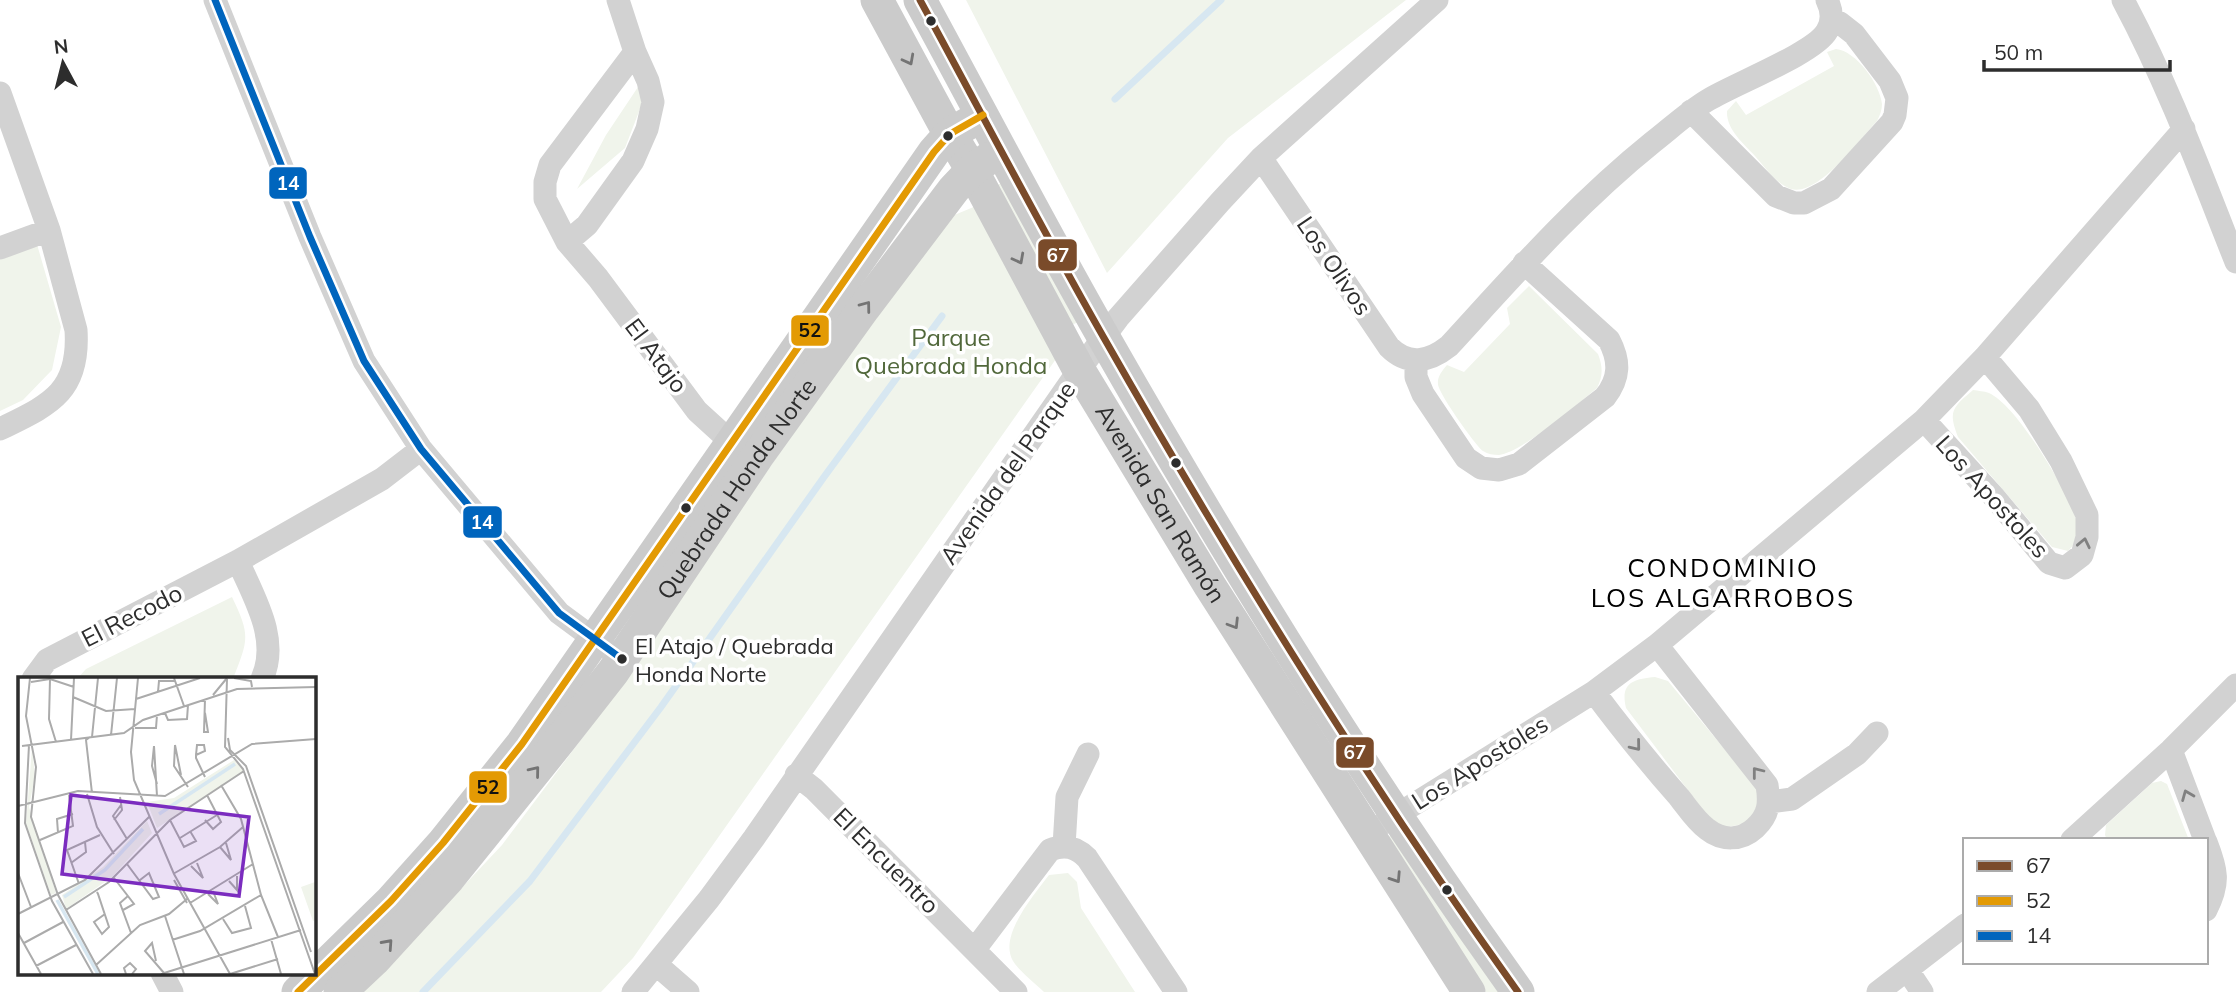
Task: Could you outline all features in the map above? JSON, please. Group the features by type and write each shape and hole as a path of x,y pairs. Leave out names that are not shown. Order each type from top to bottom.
{"street":[{"path":"215,0 310,237 364,361 421,449 559,613 622,659"},
{"path":"567,242 587,225 633,161 647,129 653,102 618,0"},
{"name":"Avenida San Ramón","path":"877,0 1079,370 1210,586 1469,992"},
{"name":"Avenida San Ramón","path":"920,0 1104,338 1259,601 1396,815 1518,992"},
{"name":"Avenida del Parque","path":"633,992 716,889 1104,338 1220,202 1261,159 1437,0"},
{"path":"2123,0 2183,129 2236,262"},
{"path":"1691,111 1776,197 1804,203 1831,189 1892,122 1897,98 1890,81 1854,34 1829,10"},
{"path":"1524,263 1609,340 1616,356 1618,373 1605,397 1520,464 1499,470 1481,468 1466,457 1423,394 1416,377 1416,361 1434,356 1449,346 1524,263 1605,181 1691,111 1734,85 1814,44 1827,32 1829,10"},
{"name":"El Atajo","path":"635,52 550,165 545,182 545,199 567,242 598,278 698,411 744,450"},
{"path":"0,93 50,230 76,330 75,359 61,390 50,403 0,429"},
{"name":"Quebrada Honda Norte","path":"340,992 374,960 449,878 622,659 865,249 934,152 950,134 983,114"},
{"name":"Los Apostoles","path":"1367,834 1594,692 1657,645 1924,420 1984,357 2183,129"},
{"name":"Quebrada Honda Norte","path":"298,992 391,901 443,843 523,744 595,639 744,450 864,308 954,189 972,170 1001,150"},
{"name":"Los Olivos","path":"1261,159 1389,347 1401,357 1416,361"},
{"path":"0,248 50,230"},
{"name":"Los Apostoles","path":"1924,420 2049,563 2065,568 2082,555 2087,537 2087,515 2061,461 2028,409 1984,357"},
{"name":"El Recodo","path":"34,677 47,660 239,561 382,479 421,449"},
{"path":"239,561 267,630 269,656 263,677"},
{"path":"1594,692 1634,745 1707,830 1727,838 1740,838 1754,830 1766,816 1770,802 1767,785 1657,645"},
{"path":"2083,837 2236,685"},
{"path":"1770,802 1792,799 1857,754 1877,733"},
{"path":"2171,750 2205,838"},
{"path":"1064,846 1067,797 1088,754"},
{"name":"El Encuentro","path":"796,775 814,789 1016,992"},
{"path":"975,949 1051,850 1064,846 1081,852 1087,858 1176,992"},
{"path":"2208,848 2217,878 2215,893 2208,906"},
{"path":"1878,992 1963,927"},
{"path":"657,965 688,992"},
{"path":"1908,971 1922,992"},
{"path":"163,974 172,992"}],"green space":[{"path":"966,0 1406,0 1228,138 1107,273"},
{"path":"1836,49 1844,51 1859,62 1872,78 1880,96 1881,112 1877,121 1826,176 1802,189 1791,189 1775,179 1736,135 1729,124 1727,111 1736,101 1746,115 1834,66 1827,52"},
{"path":"638,87 643,101 625,148 577,189 606,135"},
{"path":"1002,183 1078,322 1072,325 997,185"},
{"name":"Parque Quebrada Honda","path":"976,206 1063,349 633,958 601,992 364,992 502,845 589,729 940,221"},
{"path":"36,241 61,327 52,370 23,400 0,411 0,256"},
{"path":"1529,286 1598,354 1600,379 1597,388 1535,437 1509,452 1491,454 1479,447 1458,419 1444,398 1438,379 1447,365 1464,372 1510,324 1507,308"},
{"path":"1973,390 1989,393 2000,401 2025,428 2049,465 2076,518 2079,539 2068,551 2052,547 1958,437 1953,421 1954,410"},
{"path":"232,597 245,630 242,655 234,677 79,677 86,669"},
{"name":"CONDOMINIO LOS ALGARROBOS","path":"1655,677 1668,681 1760,792 1759,808 1750,820 1733,826 1715,826 1626,708 1625,693 1630,684 1640,679"},
{"path":"2161,781 2167,784 2188,838 2106,838 2106,825 2152,783"},
{"path":"1391,835 1501,992 1486,992 1385,844 1385,840"},
{"path":"1068,873 1077,882 1081,908 1135,992 1044,992 1013,961 1010,940 1027,904 1049,875"}],"waterway":[{"path":"1115,99 1221,0"},
{"path":"423,992 530,881 661,707 942,316"}],"transit line":[{"name":"14","path":"215,0 310,237 364,361 421,449 559,613 622,659"},
{"name":"67","path":"920,0 1080,296 1251,588 1408,833 1518,992"},
{"name":"52","path":"298,992 391,901 443,843 522,744 934,152 950,134 983,115"}],"place":[{"name":"El Atajo / Quebrada Honda Norte","path":"622,659"}],"district":[{"name":"CONDOMINIO LOS ALGARROBOS","path":"1723,583"}]}
